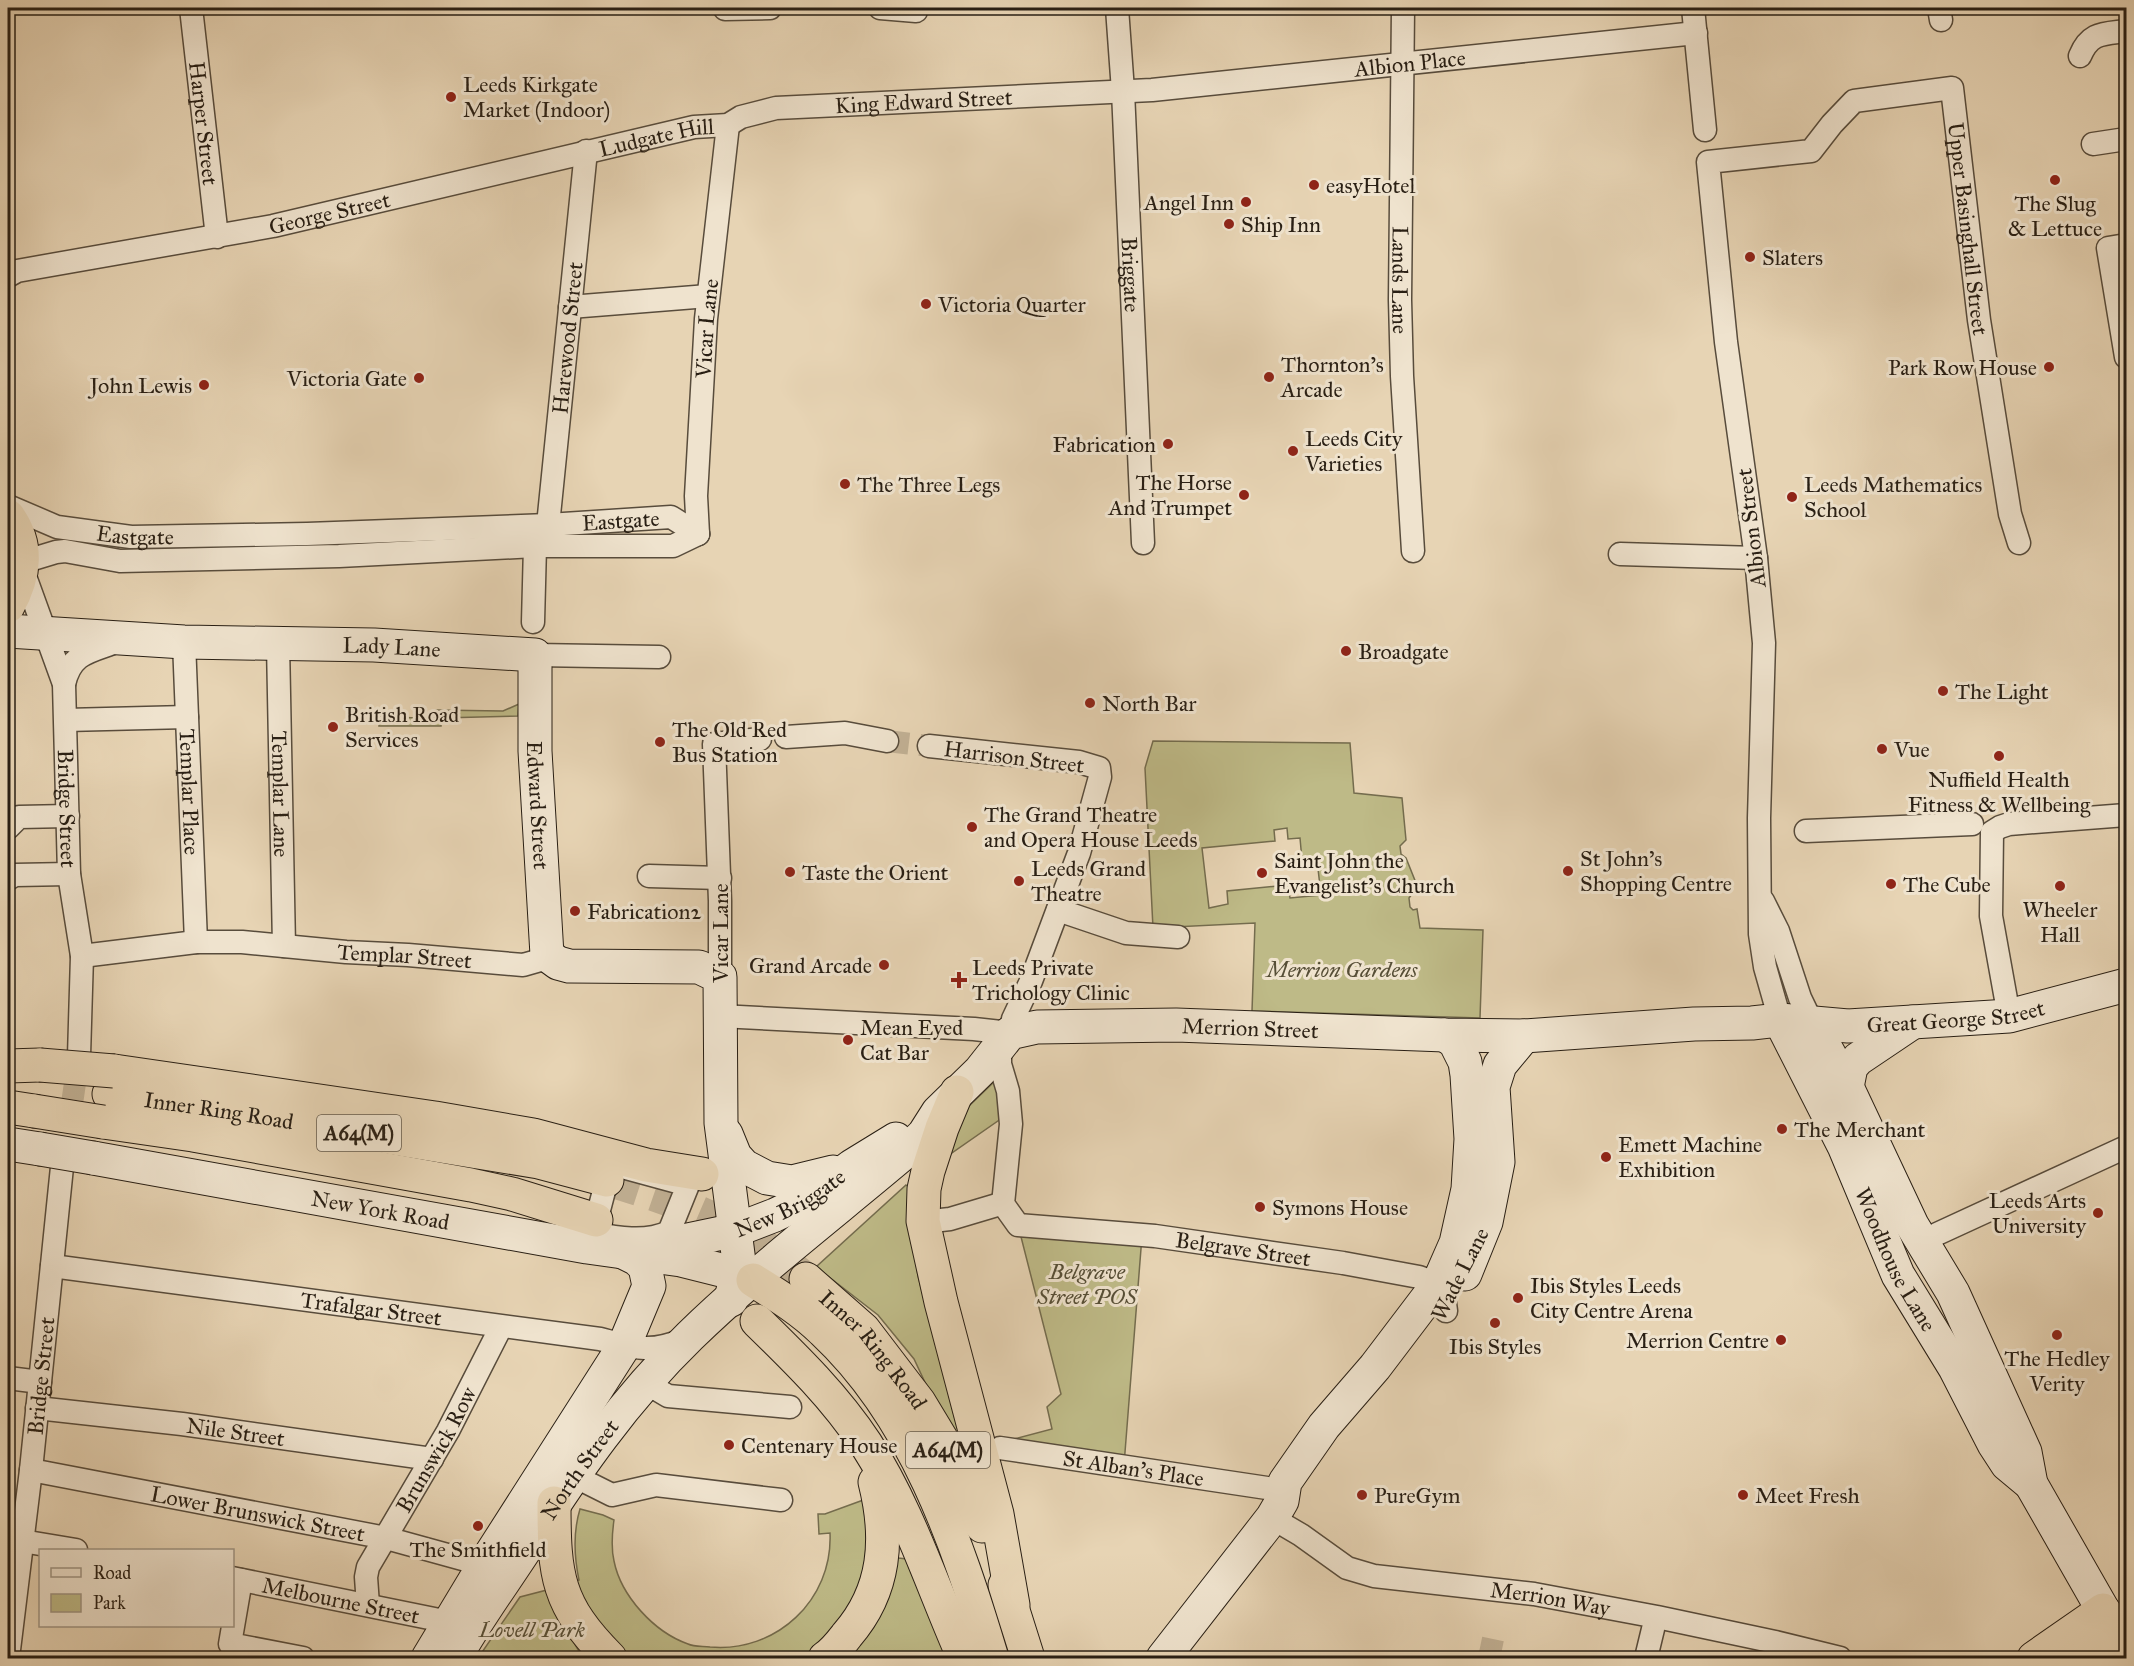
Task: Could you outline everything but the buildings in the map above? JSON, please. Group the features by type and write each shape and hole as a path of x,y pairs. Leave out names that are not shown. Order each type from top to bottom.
{"highway":[{"path":"8,516 19,538 22,565 17,589 8,606"},
{"name":"A64(M)","path":"8,1066 25,1089"},
{"name":"Inner Ring Road","path":"25,1089 109,1095 224,1110 538,1162 607,1180"},
{"name":"A64(M)","path":"109,1095 435,1118 522,1133 646,1165 702,1174"},
{"name":"Inner Ring Road","path":"109,1095 193,1135 471,1185 512,1194 596,1220"},
{"name":"A64(M)","path":"948,1102 924,1189 923,1221 941,1302 996,1514 1012,1605"},
{"name":"Inner Ring Road","path":"806,1279 864,1330 919,1402 945,1445 972,1501 1012,1605 1028,1659"},
{"name":"A64(M)","path":"740,1284 774,1293 823,1330 879,1397 906,1438 947,1523 992,1659"},
{"name":"A64(M)","path":"757,1321 823,1386 865,1443 912,1530 964,1659"},
{"name":"A64(M)","path":"825,1659 860,1620 876,1585 882,1563 883,1521 865,1443"},
{"path":"554,1503 554,1551 560,1585 566,1602 588,1637 610,1659"},
{"path":"2034,1659 2120,1632"},
{"path":"2083,1659 2120,1632"}],"street":[{"name":"Harper Street","path":"191,8 217,237"},
{"path":"725,9 770,8"},
{"path":"880,8 916,11"},
{"name":"Briggate","path":"1117,8 1123,91 1143,543"},
{"name":"Lands Lane","path":"1403,8 1401,322 1402,376 1413,551"},
{"path":"1693,8 1705,130"},
{"path":"2079,56 2085,43 2096,36 2127,31"},
{"name":"Albion Place","path":"1123,91 1152,90 1696,33"},
{"name":"Upper Basinghall Street","path":"1708,162 1811,151 1854,101 1952,88 1979,320 2010,514 2019,543"},
{"name":"King Edward Street","path":"728,125 741,117 776,108 1123,91"},
{"name":"Ludgate Hill","path":"586,151 694,127 728,125"},
{"name":"Vicar Lane","path":"698,534 696,496 708,296 728,125"},
{"path":"2093,144 2127,139"},
{"name":"George Street","path":"8,276 17,271 217,237 395,198 586,151"},
{"name":"Harewood Street","path":"548,525 586,151"},
{"name":"Albion Street","path":"1708,162 1726,342 1756,558 1765,661 1759,818 1760,934 1765,967 1780,1020"},
{"path":"2117,247 2127,357"},
{"path":"570,308 708,296"},
{"name":"Eastgate","path":"8,506 57,527 131,537 307,534 548,525 671,517 698,534"},
{"name":"Eastgate","path":"22,565 56,552 65,551 120,561 339,556 536,546 673,546 698,534"},
{"path":"534,622 536,546"},
{"path":"1620,554 1756,558"},
{"name":"Bridge Street","path":"22,565 63,684 66,720 69,874 82,956 79,1056"},
{"name":"Lady Lane","path":"8,631 184,642 374,645 535,655 659,657"},
{"name":"Lady Lane","path":"63,684 67,670 75,660 126,638"},
{"name":"Templar Place","path":"184,642 196,942"},
{"name":"Templar Lane","path":"278,644 284,946"},
{"name":"Edward Street","path":"535,655 535,751 547,955"},
{"path":"66,720 187,717"},
{"path":"786,737 845,733 887,741"},
{"name":"Vicar Lane","path":"736,1230 721,1123 720,878 714,744 760,739"},
{"name":"Harrison Street","path":"929,746 1069,761 1099,768"},
{"name":"New Briggate","path":"911,1147 948,1102 980,1071 1005,1041 1031,981 1082,841 1101,777 1099,768"},
{"path":"8,828 19,817 68,816"},
{"path":"1806,831 1982,828 2127,816"},
{"path":"1982,828 1991,916 2009,1016"},
{"path":"8,879 15,875 69,874"},
{"path":"649,876 720,878"},
{"name":"Albion Street","path":"1761,896 1778,930 1800,998 1812,1023"},
{"path":"1058,910 1126,933 1178,937"},
{"name":"Templar Street","path":"82,956 196,942 242,942 523,965 547,955"},
{"path":"547,955 558,963 569,966 699,967 720,977"},
{"name":"Great George Street","path":"1780,1020 1848,1026 2009,1016 2127,985"},
{"name":"Merrion Street","path":"720,1016 974,1029 1005,1041 1037,1027 1153,1025 1524,1036 1780,1020"},
{"name":"Woodhouse Lane","path":"1780,1020 1844,1146 1898,1275 1955,1368 1994,1444 2007,1464 2031,1484 2120,1632"},
{"path":"1847,1086 1851,1067 1858,1059 1915,1021"},
{"name":"Woodhouse Lane","path":"1812,1023 1847,1086 1878,1156 1923,1242 1953,1293 2025,1452 2031,1484"},
{"name":"Wade Lane","path":"1442,1297 1468,1189 1472,1139 1465,1062 1455,1042 1445,1035"},
{"name":"Wade Lane","path":"1164,1659 1318,1436 1375,1367 1442,1297 1470,1263 1490,1210 1497,1162 1493,1087 1506,1056 1524,1036"},
{"name":"Belgrave Street","path":"1005,1041 1000,1064 1008,1091 1011,1124 1003,1204 1018,1225 1155,1236 1343,1263 1419,1277 1442,1297"},
{"name":"New Briggate","path":"625,1253 736,1230 808,1199 852,1166 948,1102"},
{"name":"Vicar Lane","path":"721,1123 735,1156 744,1166 767,1178 792,1182 852,1166"},
{"name":"Vicar Lane","path":"702,1174 721,1123"},
{"name":"New York Road","path":"8,1144 65,1158 625,1253 681,1260 740,1284"},
{"name":"North Street","path":"455,1659 471,1630 554,1503 608,1427 646,1383 740,1284 911,1147"},
{"path":"1923,1242 2127,1147"},
{"name":"Bridge Street","path":"8,1659 65,1158"},
{"path":"611,1164 688,1185 669,1232 660,1236 615,1238 593,1233 607,1180 611,1164"},
{"path":"702,1174 730,1190"},
{"path":"941,1220 950,1220 997,1205"},
{"path":"736,1230 740,1284"},
{"name":"North Street","path":"428,1659 484,1565 626,1342 650,1286 645,1267 637,1259 625,1253"},
{"name":"Trafalgar Street","path":"52,1266 626,1342 641,1349 672,1345 690,1336"},
{"name":"Brunswick Row","path":"368,1605 366,1577 368,1567 448,1431 501,1327"},
{"path":"8,1378 40,1382"},
{"path":"646,1383 668,1396 790,1407"},
{"name":"Nile Street","path":"37,1407 182,1424 432,1459"},
{"name":"St Alban's Place","path":"1000,1448 1274,1502"},
{"name":"Lower Brunswick Street","path":"30,1475 386,1538 484,1565"},
{"path":"573,1476 612,1495 656,1485 781,1500"},
{"name":"Merrion Way","path":"1274,1502 1301,1535 1347,1568 1374,1576 1534,1594 1775,1642 1840,1659"},
{"path":"22,1541 65,1549"},
{"path":"234,1607 237,1579"},
{"name":"Melbourne Street","path":"237,1579 449,1622"},
{"path":"232,1627 230,1644 303,1659"},
{"path":"1646,1659 1653,1629"}],"green space":[{"path":"519,704 518,716 441,718 441,726 379,726 380,716 434,719 435,710 503,711"},
{"name":"Merrion Gardens","path":"1153,741 1350,743 1354,793 1402,798 1406,840 1400,846 1401,854 1406,858 1420,893 1412,894 1409,898 1410,907 1413,910 1417,909 1420,928 1483,930 1480,1018 1252,1011 1255,923 1153,928 1145,768","holes":["1287,828 1288,839 1300,838 1302,860 1317,860 1321,895 1290,898 1288,885 1227,891 1228,904 1209,908 1202,848 1275,841 1274,830"]},
{"path":"996,1080 1005,1116 946,1157 969,1106"},
{"path":"906,1185 909,1187 911,1229 918,1276 961,1442 938,1410 914,1359 878,1315 816,1267"},
{"name":"Belgrave Street POS","path":"1018,1225 1142,1236 1124,1465 1000,1448 1014,1439 1052,1429 1047,1407 1061,1394"},
{"path":"865,1484 879,1524 872,1577 866,1593 848,1623 824,1648 810,1658 627,1658 588,1616 572,1582 579,1580 575,1544 580,1509 614,1520 612,1551 618,1574 641,1611 663,1631 696,1646 734,1647 757,1641 778,1631 796,1617 811,1600 822,1580 828,1557 830,1533 819,1534 818,1514 825,1514 866,1499 860,1487"},
{"path":"898,1558 907,1559 949,1658 848,1658"},
{"name":"Lovell Park","path":"547,1590 550,1602 583,1658 478,1658 520,1597"}],"tunnel":[{"path":"887,741 929,746"},
{"path":"63,1165 79,1056"},
{"path":"607,1180 680,1204 733,1228 764,1246 806,1279"},
{"path":"1489,1658 1493,1639"}],"place":[{"name":"Leeds Kirkgate Market (Indoor)","path":"451,97"},
{"name":"The Slug & Lettuce","path":"2055,180"},
{"name":"easyHotel","path":"1314,185"},
{"name":"Angel Inn","path":"1246,202"},
{"name":"Ship Inn","path":"1229,224"},
{"name":"Slaters","path":"1750,257"},
{"name":"Victoria Quarter","path":"926,304"},
{"name":"Park Row House","path":"2049,367"},
{"name":"Thornton's Arcade","path":"1269,377"},
{"name":"Victoria Gate","path":"419,378"},
{"name":"John Lewis","path":"204,385"},
{"name":"Fabrication","path":"1168,444"},
{"name":"Leeds City Varieties","path":"1293,451"},
{"name":"The Three Legs","path":"845,484"},
{"name":"The Horse And Trumpet","path":"1244,495"},
{"name":"Leeds Mathematics School","path":"1792,497"},
{"name":"Broadgate","path":"1346,651"},
{"name":"The Light","path":"1943,691"},
{"name":"North Bar","path":"1090,703"},
{"name":"British Road Services","path":"333,727"},
{"name":"The Old Red Bus Station","path":"660,742"},
{"name":"Vue","path":"1882,749"},
{"name":"Nuffield Health Fitness & Wellbeing","path":"1999,756"},
{"name":"The Grand Theatre and Opera House Leeds","path":"972,827"},
{"name":"St John's Shopping Centre","path":"1568,871"},
{"name":"Taste the Orient","path":"790,872"},
{"name":"Saint John the Evangelist's Church","path":"1262,873"},
{"name":"Leeds Grand Theatre","path":"1019,881"},
{"name":"The Cube","path":"1891,884"},
{"name":"Wheeler Hall","path":"2060,886"},
{"name":"Fabrication2","path":"575,911"},
{"name":"Grand Arcade","path":"884,965"},
{"name":"Leeds Private Trichology Clinic","path":"959,980"},
{"name":"Mean Eyed Cat Bar","path":"848,1040"},
{"name":"The Merchant","path":"1782,1129"},
{"name":"Emett Machine Exhibition","path":"1606,1157"},
{"name":"Symons House","path":"1260,1207"},
{"name":"Leeds Arts University","path":"2098,1213"},
{"name":"Ibis Styles Leeds City Centre Arena","path":"1518,1298"},
{"name":"Ibis Styles","path":"1495,1323"},
{"name":"The Hedley Verity","path":"2057,1335"},
{"name":"Merrion Centre","path":"1781,1340"},
{"name":"Centenary House","path":"729,1445"},
{"name":"PureGym","path":"1362,1495"},
{"name":"Meet Fresh","path":"1743,1495"},
{"name":"The Smithfield","path":"478,1526"}]}
